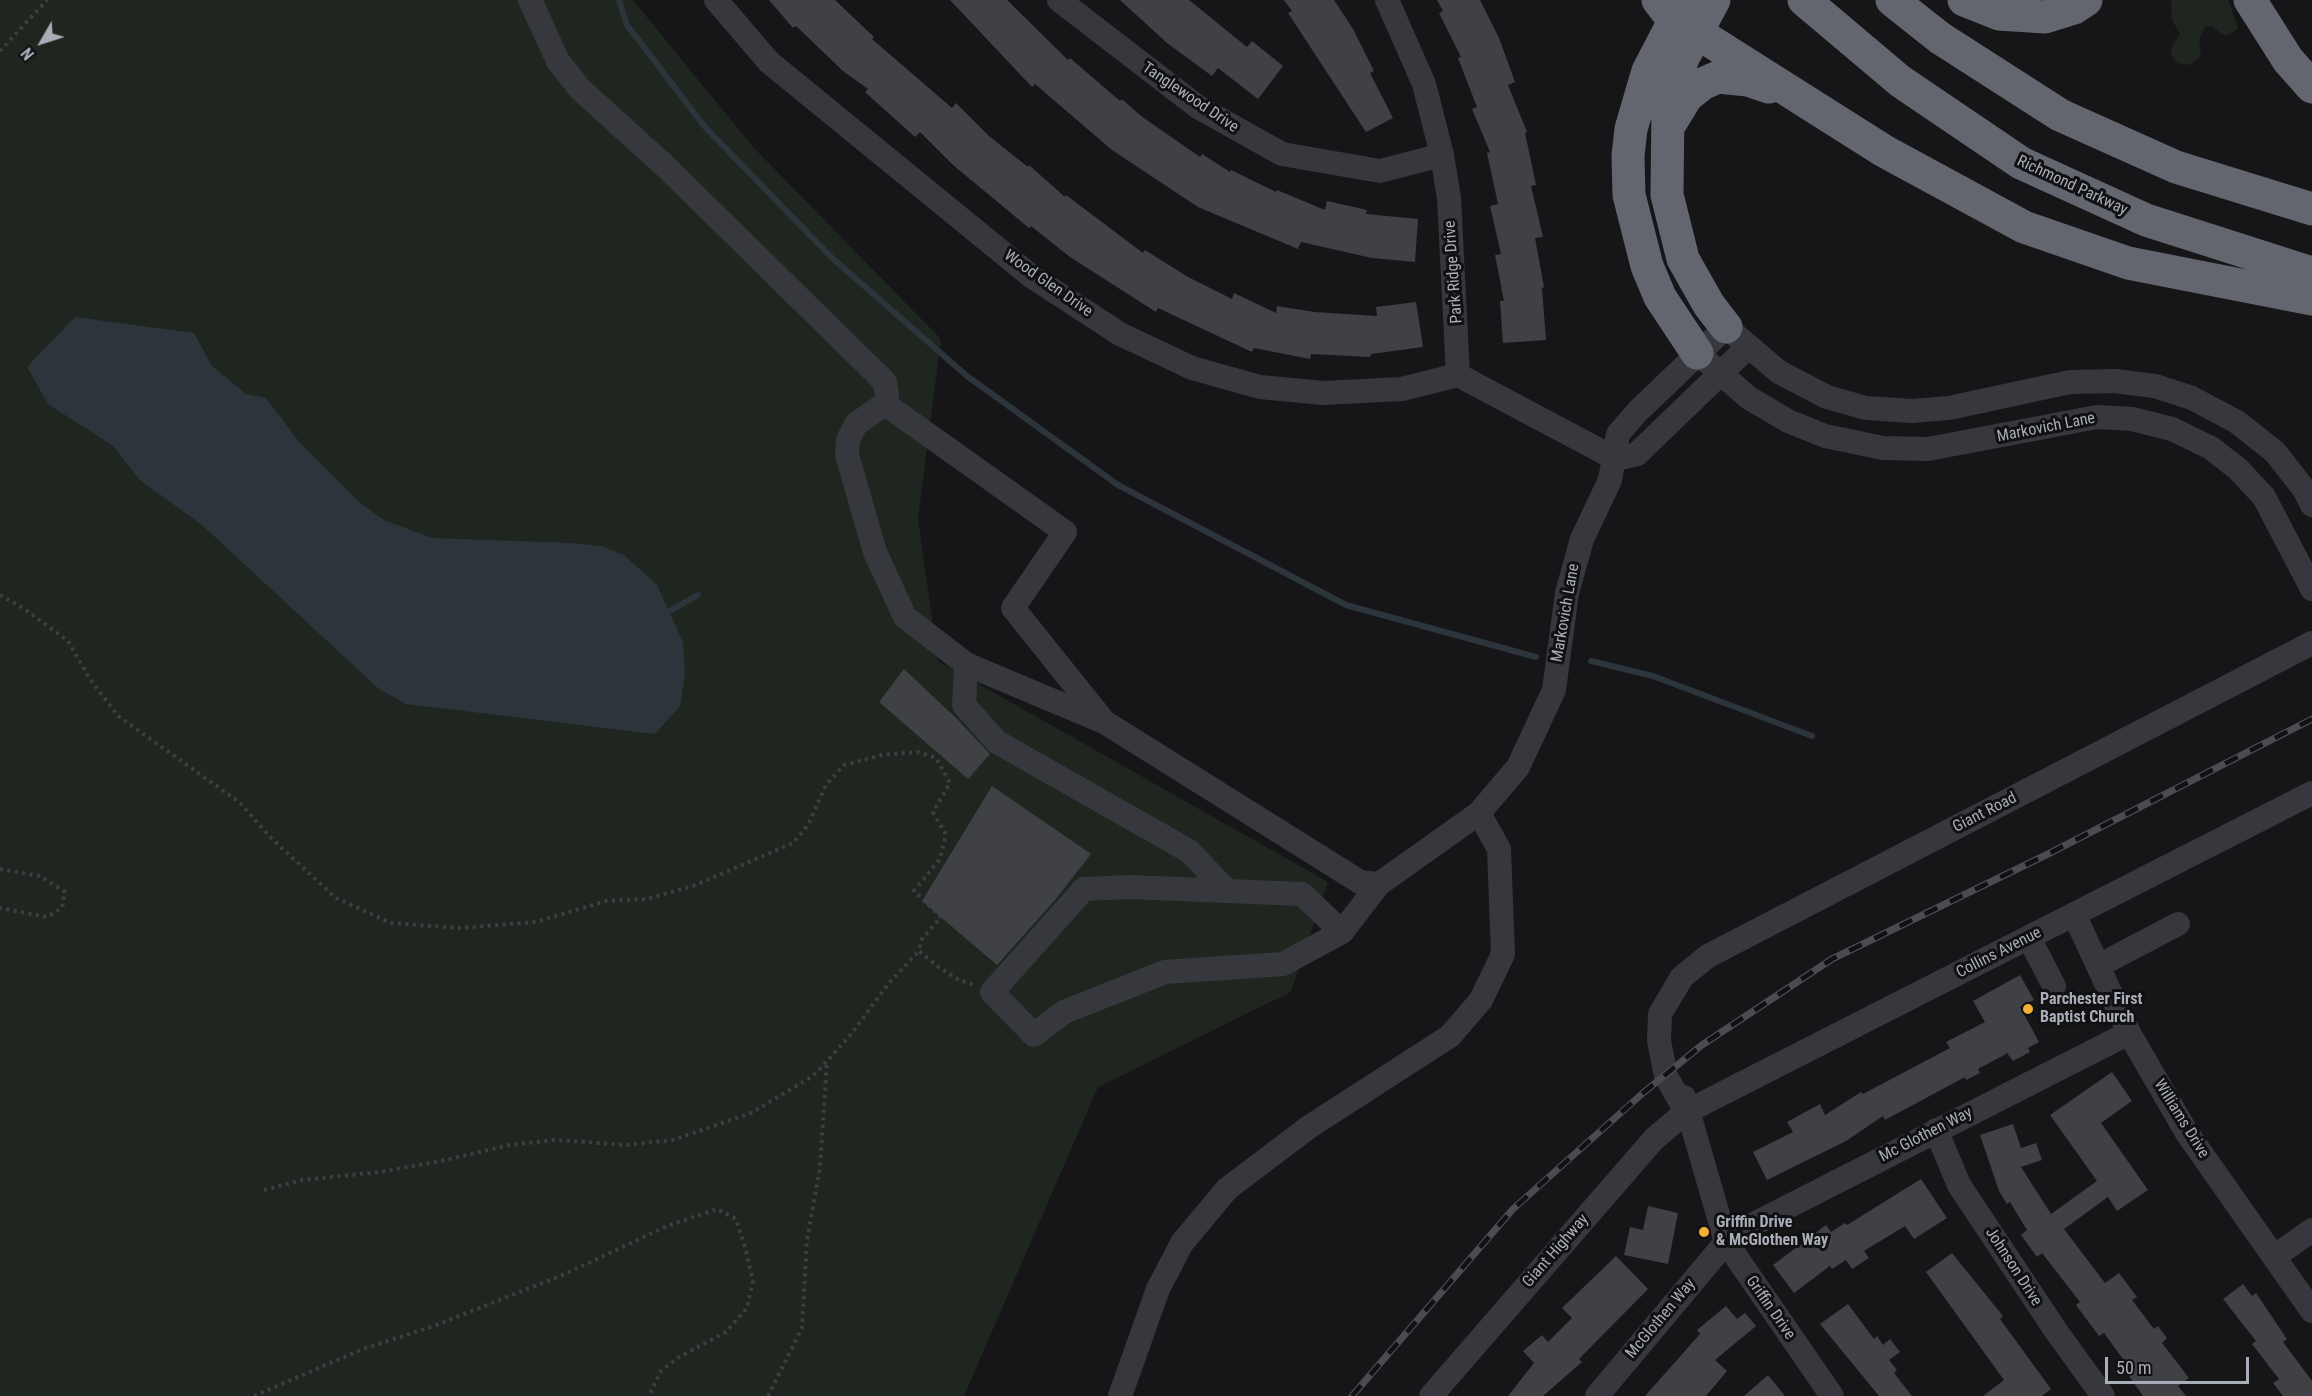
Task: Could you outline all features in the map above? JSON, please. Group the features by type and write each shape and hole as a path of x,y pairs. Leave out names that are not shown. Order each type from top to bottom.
{"highway":[{"path":"1709,363 1660,297 1647,266 1629,195 1631,129 1648,71 1680,13 1714,0"},
{"path":"1892,0 1940,38 2060,115 2176,167 2312,209"},
{"path":"1964,0 1999,15 2045,17 2074,8 2086,0"},
{"path":"2250,0 2288,60 2312,87"},
{"name":"Richmond Parkway","path":"1805,1 1900,81 2021,164 2146,220 2312,273"},
{"path":"1680,13 1810,105 1884,152 2024,227 2128,263 2312,299"},
{"path":"1680,13 1683,58 1668,103 1667,195 1683,259 1709,305 1737,338"},
{"path":"1666,135 1675,114 1687,96 1702,84 1718,77 1748,80 1810,105"}],"street":[{"path":"530,0 558,61 580,89 666,167 885,382 887,397 885,404 856,424 848,440 847,455 875,552 905,617 966,664 1106,723 1360,882 1379,884"},
{"name":"Wood Glen Drive","path":"716,0 769,62 1030,276 1120,334 1192,368 1260,387 1323,393 1402,389 1458,375"},
{"name":"Tanglewood Drive","path":"1059,0 1198,107 1282,154 1380,171 1442,155"},
{"name":"Park Ridge Drive","path":"1387,0 1424,84 1442,155 1449,198 1458,375"},
{"path":"1737,338 1779,372 1827,397 1866,408 1912,411 1949,408 2070,382 2115,381 2155,386 2192,398 2238,422 2276,452 2304,489 2312,506"},
{"name":"Markovich Lane","path":"1342,932 1379,884 1479,813 1518,767 1554,690 1567,593 1576,556 1610,480 1616,459 1618,434 1709,363 1737,338"},
{"name":"Markovich Lane","path":"1709,363 1749,398 1788,421 1825,436 1883,448 1939,448 2097,417 2132,419 2172,429 2211,448 2238,469 2264,497 2312,589"},
{"path":"1458,375 1616,459"},
{"path":"885,404 1065,532 1013,608 1106,723"},
{"name":"Giant Road","path":"1686,1112 1666,1076 1659,1041 1660,1014 1682,977 1708,956 2312,643"},
{"path":"966,664 964,705 997,742 1189,851 1227,891"},
{"name":"Collins Avenue","path":"1686,1112 2312,793"},
{"path":"1120,1396 1158,1289 1182,1243 1227,1189 1310,1127 1450,1035 1481,1000 1503,954 1499,849 1479,813"},
{"path":"1129,887 1227,891 1302,894 1342,932 1283,964 1165,972 1064,1012 1034,1035 992,992 1084,890 1129,887"},
{"name":"Williams Drive","path":"2074,914 2129,1033 2187,1133 2312,1311"},
{"path":"2098,966 2178,924"},
{"path":"2029,938 2054,986"},
{"name":"Mc Glothen Way","path":"1726,1242 1746,1228 2129,1033"},
{"name":"Griffin Drive","path":"1686,1112 1726,1242 1832,1396"},
{"name":"Giant Highway","path":"1431,1396 1654,1138 1686,1112"},
{"name":"Johnson Drive","path":"1936,1130 1959,1185 2056,1331 2103,1396"},
{"path":"2274,1257 2312,1230"},
{"name":"McGlothen Way","path":"1597,1396 1726,1242"}],"path":[{"path":"0,51 47,0"},
{"path":"0,595 23,608 68,641 90,679 118,716 239,802 273,840 336,898 391,923 460,928 536,922 606,901 647,899 693,886 793,843 808,825 826,785 844,765 882,755 918,752 936,758 950,783 933,812 946,835 940,859 914,891 941,917 921,940 919,951 889,983 849,1037 813,1076 751,1113 674,1140 627,1145 555,1140 510,1145 437,1162 379,1172 303,1180 264,1190"},
{"path":"0,869 40,876 64,892 62,908 47,917 0,908"},
{"path":"919,951 959,980 992,992"},
{"path":"768,1396 802,1328 807,1240 820,1167 827,1061"},
{"path":"254,1396 363,1349 434,1326 565,1274 667,1226 717,1209 736,1219 745,1247 753,1281 747,1308 726,1332 679,1357 661,1371 649,1396"}],"shaded area":[{"path":"0,0 633,0 753,147 941,339 918,519 938,661 1328,882 1291,992 1098,1087 964,1396 0,1396"},
{"path":"2171,0 2228,0 2238,28 2230,34 2223,35 2211,26 2205,27 2199,39 2201,56 2189,65 2178,63 2172,56 2171,49 2180,34 2172,20"},
{"path":"75,317 194,333 212,366 246,394 266,398 300,443 359,502 384,520 432,538 570,543 601,546 624,555 657,585 683,642 685,674 680,706 655,734 406,704 379,689 202,525 140,480 113,446 48,404 27,367"}],"building":[{"path":"769,0 835,0 874,37 872,39 952,108 956,103 989,136 1028,167 1029,165 1065,197 1066,195 1143,253 1145,250 1188,277 1232,299 1234,293 1276,313 1277,306 1314,312 1377,316 1376,307 1416,302 1423,347 1371,354 1370,357 1311,354 1310,359 1254,348 1252,352 1158,308 1156,312 1070,257 1031,226 1029,228 953,165 920,132 915,137 865,92 868,89 843,71 796,26 793,28"},
{"path":"950,0 1007,0 1068,60 1070,58 1120,101 1122,99 1141,116 1200,157 1202,154 1230,172 1231,170 1276,192 1277,190 1325,210 1327,201 1367,210 1366,214 1418,219 1415,262 1372,258 1301,242 1298,249 1198,207 1112,150 1035,84 1032,87"},
{"path":"1120,0 1189,0 1247,47 1252,41 1283,66 1258,99 1218,68 1212,76 1167,43"},
{"path":"1284,0 1334,0 1353,29 1374,71 1370,73 1393,118 1366,132 1288,13 1292,11"},
{"path":"1437,0 1480,0 1499,38 1515,82 1508,85 1527,132 1525,133 1536,185 1531,186 1543,237 1535,238 1544,287 1542,288 1546,340 1503,343 1500,301 1504,301 1495,255 1501,254 1490,206 1498,204 1487,153 1490,152 1472,109 1477,107 1458,58 1461,57 1439,13 1443,11"},
{"path":"904,669 990,754 968,779 879,702"},
{"path":"992,786 1091,854 1055,900 997,965 922,901"},
{"path":"2020,975 2034,1000 2020,1007 2039,1042 2028,1048 2030,1052 2013,1061 2006,1052 1978,1069 1980,1073 1966,1080 1965,1077 1885,1120 1883,1116 1846,1141 1767,1180 1753,1152 1793,1132 1787,1122 1820,1104 1825,1115 1861,1092 1863,1094 1950,1048 1946,1042 1985,1022 1973,1001"},
{"path":"2112,1072 2132,1101 2101,1123 2148,1190 2117,1211 2108,1197 2064,1229 2105,1283 2119,1273 2137,1297 2132,1300 2154,1329 2158,1326 2167,1338 2162,1343 2189,1378 2178,1386 2186,1396 2143,1396 2129,1376 2133,1373 2104,1333 2099,1336 2076,1305 2080,1302 2042,1253 2037,1257 2021,1235 2027,1230 2010,1202 2007,1204 1999,1191 1980,1135 2013,1124 2021,1148 2036,1143 2042,1160 2021,1167 2051,1214 2097,1181 2050,1115"},
{"path":"1921,1179 1947,1218 1914,1239 1905,1226 1864,1251 1869,1258 1852,1269 1846,1260 1832,1269 1830,1266 1794,1293 1773,1265 1826,1225 1831,1232 1845,1223 1847,1225"},
{"path":"1648,1206 1678,1213 1668,1264 1624,1255 1630,1227 1643,1230"},
{"path":"1952,1253 2003,1316 2000,1319 2051,1389 2042,1396 1983,1396 2004,1380 1926,1272"},
{"path":"1616,1256 1648,1289 1579,1359 1582,1362 1543,1396 1508,1396 1534,1363 1523,1351 1542,1335 1548,1342 1572,1318 1562,1308"},
{"path":"2243,1284 2252,1296 2256,1293 2287,1339 2283,1342 2312,1381 2312,1396 2283,1396 2273,1383 2279,1379 2252,1344 2256,1341 2223,1299"},
{"path":"1848,1304 1874,1339 1877,1336 1883,1345 1890,1339 1900,1352 1889,1360 1897,1370 1894,1373 1912,1396 1879,1396 1820,1324"},
{"path":"1726,1306 1737,1319 1745,1313 1756,1326 1715,1360 1727,1371 1706,1396 1645,1396 1700,1334 1697,1330"},
{"path":"1768,1375 1785,1396 1744,1396"}],"waterway":[{"path":"619,0 627,25 705,127 831,257 967,376 1118,485 1346,605 1536,657"},
{"path":"664,614 698,595"},
{"path":"1591,661 1653,676 1812,736"}],"railway":[{"path":"1352,1396 1513,1209 1643,1093 1702,1045 1832,959 2050,853 2312,719"}],"place":[{"name":"Parchester First Baptist Church","path":"2028,1009"},
{"name":"Griffin Drive & McGlothen Way","path":"1704,1232"}]}
